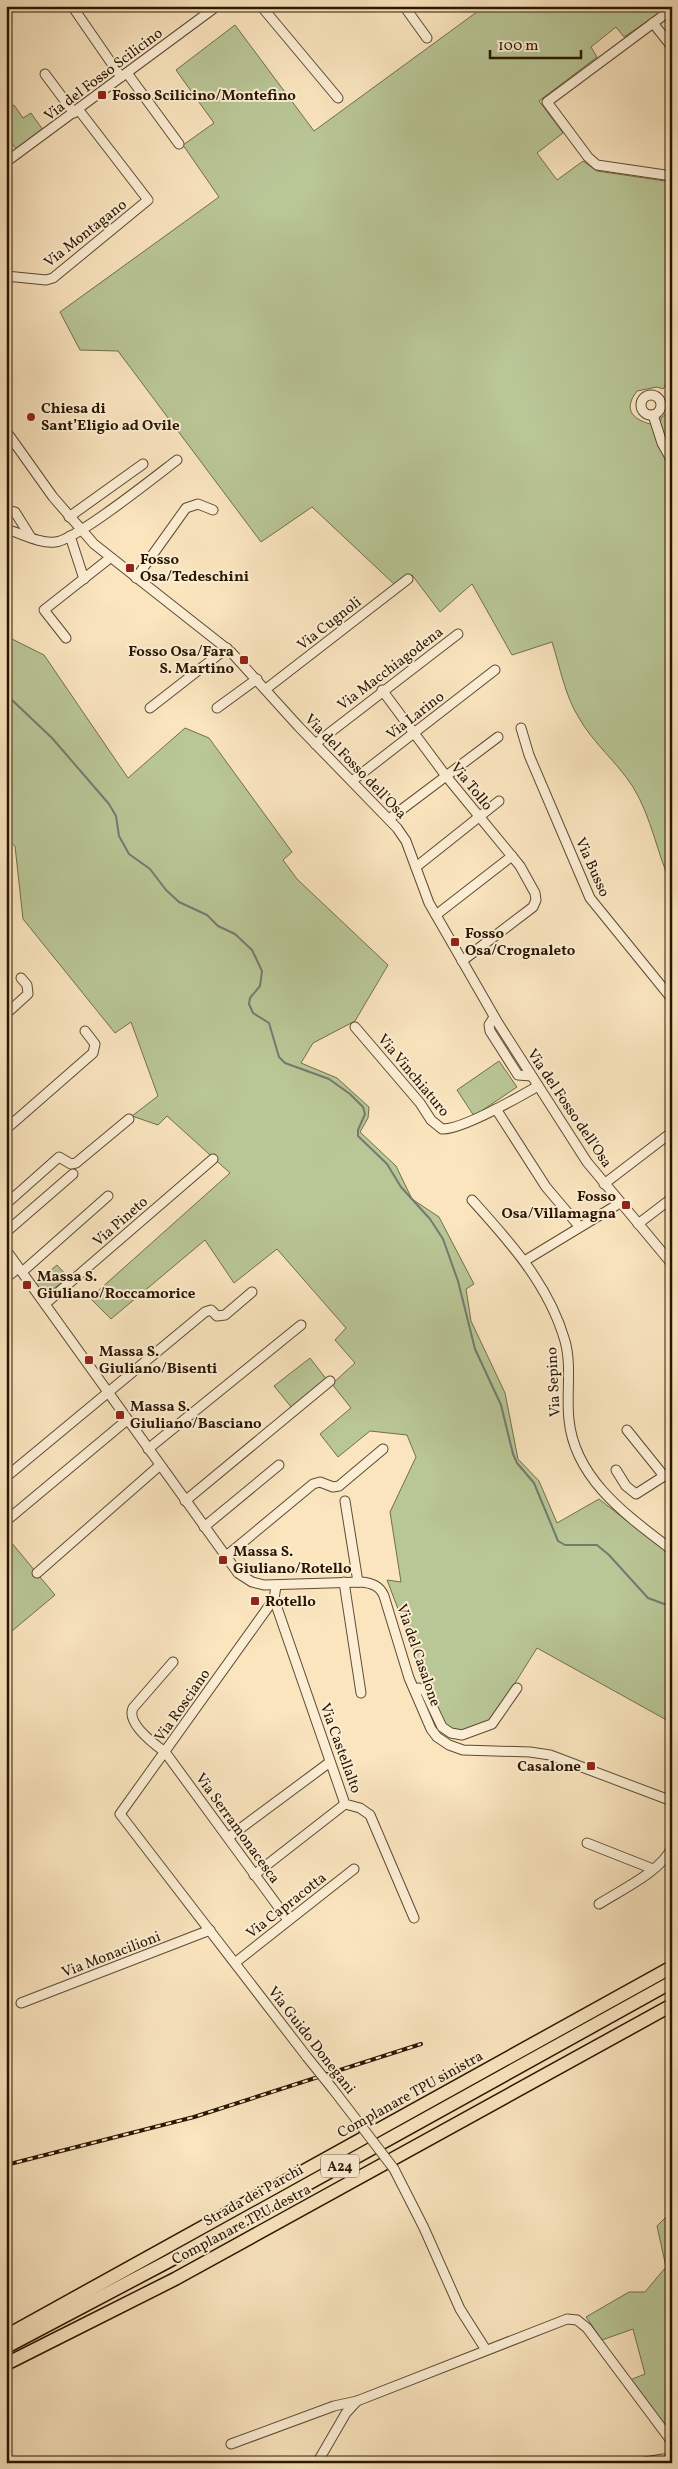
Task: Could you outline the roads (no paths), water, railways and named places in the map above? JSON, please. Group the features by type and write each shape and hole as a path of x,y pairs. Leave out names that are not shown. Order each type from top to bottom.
{"highway":[{"name":"Complanare TPU sinistra","path":"6,2336 672,1967"},
{"name":"Strada dei Parchi","path":"6,2347 167,2262 672,1982"},
{"name":"Strada dei Parchi","path":"6,2356 168,2271 672,1991"},
{"name":"Complanare TPU destra","path":"6,2364 200,2265 672,2005"}],"street":[{"path":"72,6 179,144"},
{"name":"Via del Fosso Scilicino","path":"6,162 217,6"},
{"path":"261,6 338,98"},
{"path":"404,6 427,38"},
{"path":"672,9 547,102 588,158 597,165 672,176"},
{"path":"653,23 672,47"},
{"path":"45,74 76,111"},
{"name":"Via Montagano","path":"6,276 36,279 53,278 148,200 76,111"},
{"path":"654,395 660,399 661,406 658,412 653,415 646,414 642,409 641,403 644,397 654,395"},
{"path":"661,406 672,404"},
{"path":"653,415 662,443 672,461"},
{"name":"Via del Fosso dell'Osa","path":"6,431 69,517 81,530 110,558 226,648 405,838 436,915 494,1017 587,1162 672,1264"},
{"path":"6,529 53,542 70,536 177,460"},
{"path":"69,517 143,464"},
{"path":"136,578 186,508 198,504 213,510"},
{"path":"6,512 11,510 15,512 30,536"},
{"path":"70,536 84,579"},
{"path":"66,638 44,610 110,558"},
{"name":"Via Cugnoli","path":"266,689 408,579"},
{"name":"Via Macchiagodena","path":"315,744 382,690 458,634"},
{"path":"150,708 226,648"},
{"name":"Via Larino","path":"352,781 495,670"},
{"path":"217,708 257,679"},
{"name":"Via Tollo","path":"382,690 446,776 512,856 532,886 536,900 531,908 462,961"},
{"name":"Via Busso","path":"521,728 528,752 587,894 602,916 672,999"},
{"path":"389,819 498,737"},
{"path":"416,868 499,801"},
{"path":"436,915 512,856"},
{"path":"6,1014 28,994 27,985 21,978"},
{"name":"Via Vinchiaturo","path":"355,1027 439,1128 451,1128 496,1108 538,1086"},
{"path":"6,1129 93,1052 95,1044 85,1031"},
{"path":"496,1108 546,1187 579,1226"},
{"path":"6,1204 59,1157 71,1164 76,1163 129,1119"},
{"path":"604,1184 672,1132"},
{"name":"Via Pineto","path":"44,1304 213,1159"},
{"path":"6,1232 73,1174"},
{"path":"6,1278 20,1270 108,1196"},
{"path":"638,1224 672,1198"},
{"name":"Via Sepino","path":"472,1200 526,1260 548,1302 565,1341 570,1428 588,1469 614,1504 672,1550"},
{"path":"526,1260 620,1202"},
{"name":"Via del Casalone","path":"6,1250 236,1571 246,1579 257,1584 276,1586 344,1582 374,1584 384,1594 414,1689 431,1729 449,1745 470,1750 530,1752 550,1755 672,1801"},
{"path":"6,1477 204,1312 211,1310 216,1316 223,1315 252,1292"},
{"path":"148,1449 301,1325"},
{"path":"185,1501 330,1381"},
{"path":"6,1521 127,1420"},
{"path":"616,1470 626,1486 636,1494 668,1474 627,1430"},
{"path":"225,1557 313,1484 320,1482 333,1487 340,1485 383,1449"},
{"path":"204,1527 279,1465"},
{"path":"37,1573 159,1466"},
{"path":"345,1501 358,1582"},
{"path":"344,1582 360,1693"},
{"path":"274,1600 276,1586"},
{"name":"Via Rosciano","path":"120,1814 274,1600"},
{"name":"Via Castellalto","path":"274,1600 345,1804 362,1809 370,1815 414,1918"},
{"name":"Via Serramonacesca","path":"173,1662 131,1713 144,1734 165,1752 288,1920"},
{"path":"414,1689 420,1688 424,1690 442,1727 452,1733 462,1735 492,1724 517,1688"},
{"path":"229,1837 330,1762"},
{"path":"254,1875 345,1804"},
{"name":"Via Guido Donegani","path":"120,1814 394,2169 424,2228 460,2310 486,2350"},
{"path":"587,1843 653,1869"},
{"path":"600,1904 653,1869 666,1858 672,1847"},
{"name":"Via Capracotta","path":"236,1962 354,1870"},
{"name":"Via Monacilioni","path":"22,2003 210,1930"},
{"path":"232,2444 334,2406 357,2400 561,2320 577,2320 587,2328 672,2442"},
{"path":"318,2463 346,2413 357,2400"},
{"path":"643,2462 663,2459 668,2463"}],"waterway":[{"path":"6,691 13,701 52,738 109,804 116,816 119,836 129,854 150,869 166,890 179,902 207,915 218,926 235,934 252,950 262,971 260,986 250,998 249,1004 253,1013 269,1023 279,1057 285,1063 329,1079 350,1094 363,1107 365,1114 358,1130 358,1136 387,1164 401,1187 430,1219 443,1239 458,1281 475,1349 501,1405 513,1454 517,1463 534,1483 558,1541 565,1545 597,1545 609,1555 648,1598 672,1607"}],"railway":[{"path":"6,2165 194,2117 421,2044"}],"place":[{"name":"Fosso Scilicino/Montefino","path":"102,95"},
{"name":"Chiesa di Sant’Eligio ad Ovile","path":"31,417"},
{"name":"Fosso Osa/Tedeschini","path":"130,568"},
{"name":"Fosso Osa/Fara S. Martino","path":"244,660"},
{"name":"Fosso Osa/Crognaleto","path":"455,942"},
{"name":"Fosso Osa/Villamagna","path":"626,1205"},
{"name":"Massa S. Giuliano/Roccamorice","path":"27,1285"},
{"name":"Massa S. Giuliano/Bisenti","path":"89,1360"},
{"name":"Massa S. Giuliano/Basciano","path":"120,1415"},
{"name":"Massa S. Giuliano/Rotello","path":"223,1560"},
{"name":"Rotello","path":"255,1601"},
{"name":"Casalone","path":"591,1766"}]}
